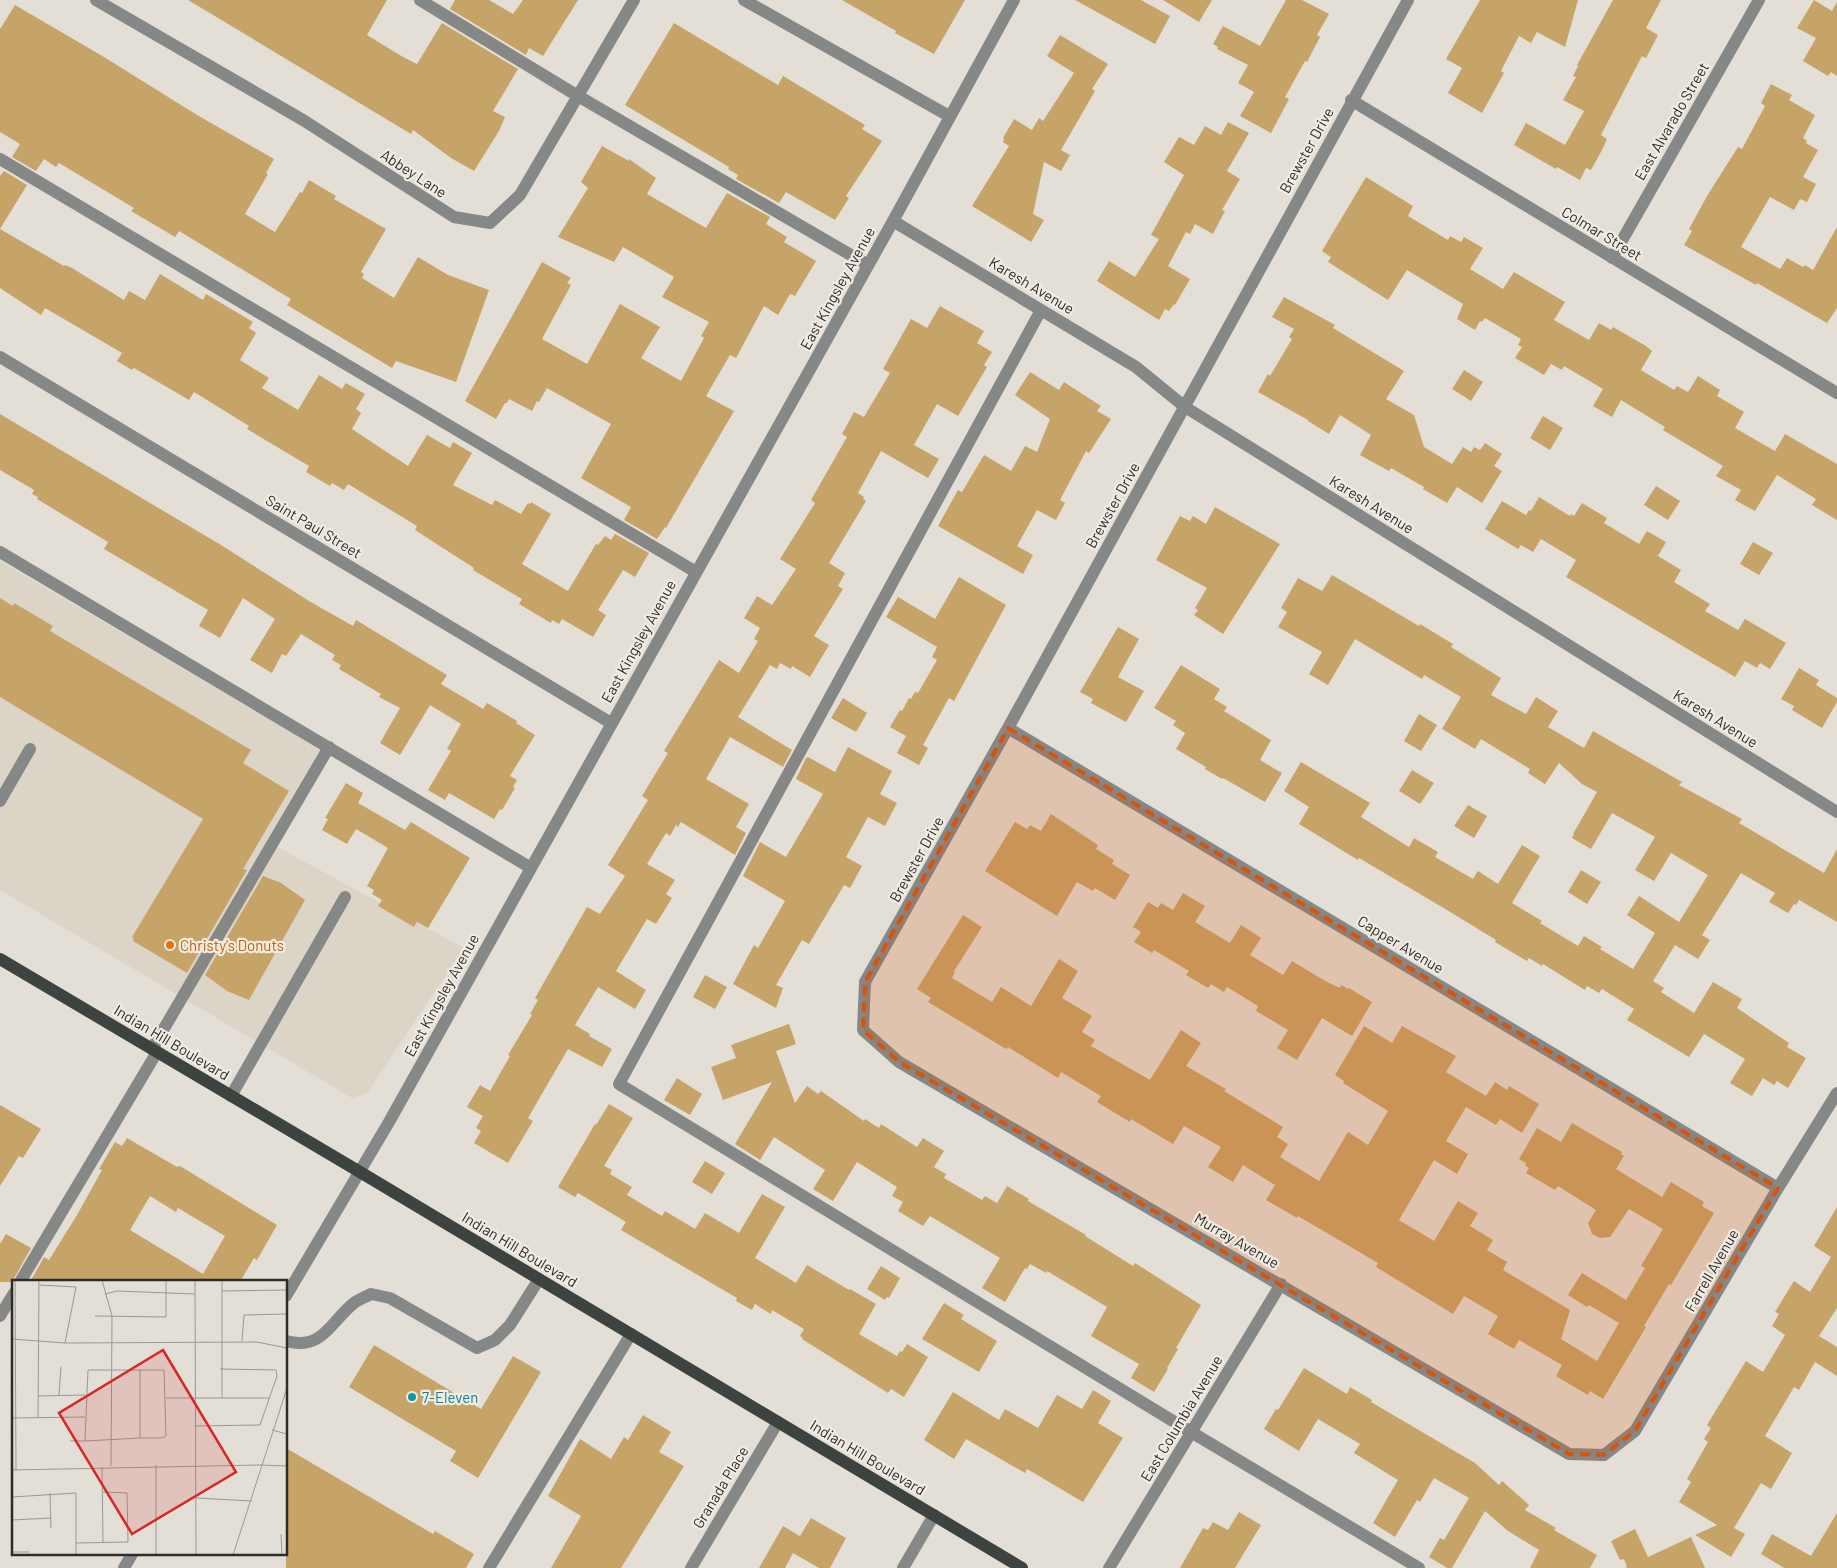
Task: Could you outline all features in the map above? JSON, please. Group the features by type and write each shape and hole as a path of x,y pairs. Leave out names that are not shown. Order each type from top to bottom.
{"main road":[{"name":"Indian Hill Boulevard","path":"0,959 1022,1568"}],"street":[{"name":"Abbey Lane","path":"96,0 303,120 454,217 490,223 520,195 634,0"},
{"path":"420,0 578,96 868,265"},
{"path":"744,0 949,116"},
{"name":"East Kingsley Avenue","path":"288,1293 360,1172 893,221 1014,0"},
{"name":"Brewster Drive","path":"863,1030 865,982 1008,728 1408,0"},
{"name":"East Alvarado Street","path":"1612,258 1759,0"},
{"name":"Colmar Street","path":"1352,100 1837,393"},
{"path":"0,159 696,572"},
{"name":"Karesh Avenue","path":"893,221 1136,367 1185,406 1837,812"},
{"path":"1041,310 619,1084 1191,1432 1419,1568"},
{"name":"Saint Paul Street","path":"0,357 611,723"},
{"path":"0,552 530,868"},
{"name":"Capper Avenue","path":"1008,728 1778,1188"},
{"path":"21,1280 329,747"},
{"path":"0,801 30,749"},
{"path":"231,1096 345,897"},
{"name":"Murray Avenue","path":"863,1030 899,1062 1569,1454 1604,1455"},
{"name":"Farrell Avenue","path":"1604,1455 1635,1431 1778,1188 1837,1093"},
{"path":"288,1341 304,1343 319,1339 354,1303 371,1294 390,1298 477,1348 496,1340 510,1324 539,1279"},
{"name":"East Columbia Avenue","path":"1109,1568 1281,1284"},
{"path":"0,1316 12,1296"},
{"path":"489,1568 631,1334"},
{"name":"Granada Place","path":"691,1568 778,1422"},
{"path":"902,1568 934,1515"},
{"path":"124,1568 131,1556"}],"highlighted area":[{"path":"1008,728 1778,1188 1635,1431 1604,1455 1569,1454 899,1062 863,1030 865,982"}],"shaded area":[{"path":"0,561 320,749 266,841 464,948 367,1093 352,1098 0,890"}],"building":[{"path":"188,0 387,0 367,35 403,57 417,64 442,23 518,69 493,111 505,117 499,131 474,171 451,158 413,130 411,134"},
{"path":"455,0 489,0 513,14 523,0 578,0 543,56 529,48 526,55 450,9"},
{"path":"842,0 965,0 934,54 895,33 896,31"},
{"path":"1075,0 1141,0 1170,16 1155,44"},
{"path":"1163,0 1212,0 1199,22"},
{"path":"1286,0 1302,0 1329,14 1317,35 1320,37 1307,62 1305,61 1285,97 1289,99 1271,133 1240,116 1254,92 1238,83 1248,65 1217,49 1218,47 1213,44 1223,26 1260,46"},
{"path":"1480,0 1578,0 1565,47 1537,32 1531,43 1519,36 1501,71 1504,73 1482,113 1448,93 1462,68 1446,59"},
{"path":"1613,0 1661,0 1646,28 1658,35 1646,58 1642,56 1601,135 1607,139 1602,150 1591,170 1586,168 1580,180 1557,167 1556,169 1514,145 1526,123 1565,145 1584,111 1563,100 1576,77 1573,76 1577,65"},
{"path":"1814,0 1832,11 1837,2 1837,76 1831,72 1828,76 1803,61 1816,38 1797,28"},
{"path":"15,5 104,57 197,115 274,159 266,173 268,174 245,214 275,232 309,180 336,196 334,199 386,229 361,272 364,274 362,278 394,298 418,257 448,275 489,290 456,382 396,361 392,368 287,305 291,299 179,231 175,237 131,211 134,208 59,163 56,167 44,159 36,171 12,157 20,144 0,132 0,29"},
{"path":"674,23 778,85 783,76 865,125 862,129 882,141 846,196 849,198 835,220 786,192 779,203 736,179 738,175 728,169 729,167 625,105"},
{"path":"1060,35 1108,64 1092,89 1095,91 1061,150 1070,155 1061,171 1044,162 1033,214 1044,220 1031,242 972,206 1009,146 1003,142 1003,138 1014,119 1032,130 1039,118 1043,121 1074,73 1047,56"},
{"path":"1771,84 1792,95 1789,100 1815,115 1803,138 1807,141 1806,143 1818,150 1803,177 1816,184 1807,202 1800,199 1794,210 1770,197 1741,247 1780,269 1787,258 1813,270 1837,227 1837,308 1827,323 1757,283 1756,285 1684,245 1692,231 1689,229 1707,196 1738,147 1742,149 1765,106 1761,103"},
{"path":"1228,122 1249,133 1227,171 1240,179 1222,210 1225,211 1213,234 1195,224 1190,234 1186,232 1168,266 1190,279 1175,305 1169,311 1165,309 1159,320 1097,281 1109,261 1135,277 1159,239 1151,235 1184,175 1164,162 1179,137 1194,145 1205,126 1221,135"},
{"path":"602,146 629,161 629,159 656,178 647,194 706,228 727,193 770,217 766,224 787,237 784,242 816,261 795,296 790,294 778,315 764,306 736,358 730,355 706,396 734,411 666,528 657,539 624,520 631,507 581,478 611,424 547,388 532,411 509,399 496,419 465,401 542,262 571,278 567,283 571,285 542,339 587,364 620,304 660,327 641,358 681,381 704,338 701,336 709,322 662,297 674,277 623,247 614,262 558,237 588,188 581,182"},
{"path":"4,171 27,185 0,229 0,176"},
{"path":"1366,177 1413,206 1408,216 1448,240 1450,236 1461,242 1464,237 1483,248 1470,269 1503,289 1514,272 1565,302 1554,320 1589,340 1599,323 1611,330 1613,327 1646,346 1652,351 1641,370 1674,390 1677,386 1688,392 1698,376 1720,390 1717,396 1744,412 1735,428 1775,451 1785,434 1837,464 1837,520 1812,505 1816,499 1777,475 1755,511 1735,500 1741,490 1716,476 1723,466 1663,430 1665,427 1621,400 1612,417 1593,406 1603,389 1564,366 1562,370 1551,364 1544,375 1515,358 1522,347 1518,345 1521,339 1485,318 1482,322 1480,321 1475,330 1457,319 1463,304 1407,270 1388,300 1328,262 1331,257 1322,251"},
{"path":"0,229 64,266 72,268 124,300 129,291 145,300 160,274 203,300 206,294 253,322 249,328 256,333 240,360 269,378 262,388 298,410 319,375 342,389 346,383 365,394 356,409 361,413 352,429 408,466 427,435 450,448 453,442 472,453 453,485 492,505 495,500 521,514 528,503 530,504 531,502 551,514 522,564 568,591 596,544 598,545 605,536 611,540 615,534 649,553 635,577 623,570 598,610 606,615 593,637 562,619 559,624 552,620 551,623 519,604 522,599 473,570 474,568 415,530 417,526 348,484 344,490 332,483 330,486 306,472 309,466 247,429 249,426 194,392 189,400 134,368 132,370 117,361 122,353 45,308 41,315 0,288"},
{"path":"1284,297 1335,325 1333,328 1404,371 1386,399 1414,415 1424,447 1452,464 1463,447 1471,452 1474,447 1480,450 1485,443 1502,454 1494,466 1502,471 1482,503 1457,487 1447,503 1391,468 1389,471 1360,455 1371,435 1340,415 1329,434 1258,392 1292,339 1289,337 1294,329 1272,317"},
{"path":"940,306 984,331 977,343 992,352 984,365 987,367 958,416 937,404 914,445 939,459 928,478 881,451 858,493 866,501 829,563 845,573 838,586 843,589 814,636 829,645 810,677 792,666 791,669 780,663 777,669 770,665 738,717 792,750 783,767 730,737 706,779 749,804 736,827 746,833 735,855 681,822 678,827 676,825 670,836 666,833 647,864 675,880 666,894 672,898 656,924 647,919 616,971 646,990 635,1009 598,987 575,1025 590,1034 589,1036 612,1049 602,1067 568,1049 528,1118 533,1121 508,1163 474,1143 481,1131 476,1128 483,1116 467,1107 480,1085 490,1091 510,1056 508,1055 532,1015 530,1014 538,1000 535,998 587,907 600,914 625,876 608,865 648,800 642,796 668,753 664,751 719,660 739,673 758,641 754,639 760,628 744,618 757,596 772,605 796,569 780,559 815,503 811,500 847,437 842,434 854,412 864,417 890,373 883,369 911,319 927,328"},
{"path":"1464,370 1483,382 1471,401 1452,389"},
{"path":"1030,372 1059,390 1064,382 1101,406 1097,411 1111,419 1089,453 1086,451 1060,500 1065,503 1056,520 1037,510 1017,546 1033,555 1023,574 938,526 958,490 962,492 984,455 1011,471 1025,446 1037,452 1050,419 1015,395"},
{"path":"0,414 221,545 309,601 353,626 356,620 447,675 441,684 483,709 487,703 517,721 516,723 535,735 510,776 517,780 513,787 515,788 502,810 500,809 494,819 449,793 445,800 428,790 451,751 447,749 461,724 430,705 400,755 380,743 400,708 379,697 381,694 339,669 341,665 332,660 335,655 301,634 286,656 282,654 272,673 250,660 275,619 243,598 220,638 199,626 208,610 104,549 108,542 37,499 38,497 32,494 34,490 0,470"},
{"path":"1543,416 1563,428 1550,450 1530,438"},
{"path":"1656,486 1680,501 1668,520 1644,505"},
{"path":"1539,497 1570,516 1571,514 1574,516 1582,503 1607,518 1604,523 1639,544 1647,531 1666,542 1658,556 1681,570 1674,582 1710,604 1705,611 1738,630 1745,619 1786,643 1770,669 1760,663 1757,668 1745,661 1735,677 1566,577 1576,560 1541,539 1533,552 1521,545 1518,549 1485,529 1502,501 1526,515 1529,510 1531,511"},
{"path":"1215,507 1280,544 1223,634 1194,615 1198,610 1195,608 1207,588 1156,560 1180,516 1190,521 1193,516 1206,524"},
{"path":"1753,542 1773,553 1759,575 1740,564"},
{"path":"1332,575 1453,644 1451,647 1501,678 1491,695 1526,714 1536,697 1558,711 1548,727 1584,748 1593,731 1682,782 1679,785 1742,819 1739,823 1824,873 1837,849 1837,922 1799,900 1788,913 1769,902 1775,893 1741,873 1702,935 1710,940 1698,959 1675,945 1653,981 1664,988 1661,992 1694,1013 1713,982 1742,999 1737,1008 1789,1043 1787,1047 1806,1058 1788,1088 1777,1081 1774,1085 1763,1078 1752,1096 1730,1083 1745,1059 1704,1034 1689,1057 1627,1020 1634,1009 1602,989 1599,993 1587,986 1585,990 1543,964 1542,966 1529,958 1527,961 1452,913 1299,824 1309,807 1284,791 1301,762 1370,803 1361,817 1409,847 1414,838 1438,852 1435,857 1473,879 1478,871 1498,884 1522,845 1540,856 1512,903 1578,946 1584,936 1602,947 1600,949 1633,969 1655,933 1627,915 1639,896 1679,922 1708,875 1671,853 1654,881 1635,870 1655,837 1612,813 1591,849 1572,838 1597,792 1582,784 1559,763 1545,784 1528,773 1530,769 1481,739 1475,749 1442,729 1461,697 1424,675 1422,679 1355,639 1328,685 1309,674 1322,652 1278,627 1287,612 1281,608 1298,578 1322,591"},
{"path":"959,577 1006,605 954,701 949,698 923,745 928,748 919,765 897,753 906,736 890,727 909,698 911,699 915,692 918,693 937,660 932,657 937,647 886,617 898,597 935,619"},
{"path":"0,598 13,606 14,603 53,626 50,631 251,750 243,763 289,791 243,869 247,870 187,973 133,941 134,938 132,937 203,819 0,697"},
{"path":"1118,627 1139,639 1118,677 1144,691 1126,722 1091,703 1093,699 1080,692"},
{"path":"1181,665 1220,689 1214,699 1227,707 1224,711 1271,740 1260,760 1282,773 1265,802 1205,769 1206,767 1176,749 1185,733 1173,725 1176,721 1154,708"},
{"path":"1799,668 1819,680 1816,685 1837,698 1837,702 1822,728 1792,710 1794,706 1781,699"},
{"path":"843,698 867,713 856,732 831,718"},
{"path":"1419,714 1437,725 1421,751 1404,741"},
{"path":"848,747 892,771 880,794 897,803 885,826 868,817 846,857 862,866 850,888 844,885 809,944 802,940 776,985 783,988 776,1008 733,984 754,945 758,948 785,901 743,876 760,842 786,857 823,794 796,779 806,758 808,757 835,772"},
{"path":"1412,770 1434,783 1420,804 1399,791"},
{"path":"346,783 363,793 358,803 405,830 411,822 470,858 428,928 417,922 414,927 378,906 382,900 372,894 374,890 367,886 388,848 356,829 347,844 322,830 328,819 325,818"},
{"path":"1468,805 1487,816 1474,838 1454,826"},
{"path":"1051,814 1098,845 1096,849 1114,860 1112,864 1130,875 1115,900 1095,888 1093,891 1077,882 1057,916 985,871 1015,822 1027,829 1030,825 1041,831"},
{"path":"1581,870 1601,882 1587,904 1568,892"},
{"path":"263,876 281,883 305,900 249,1000 227,991 205,975"},
{"path":"1183,893 1205,906 1195,922 1230,943 1241,925 1261,938 1250,955 1283,975 1292,961 1327,982 1340,988 1341,985 1349,988 1372,1002 1352,1036 1322,1018 1297,1060 1277,1048 1288,1030 1256,1011 1258,1006 1227,987 1224,992 1211,984 1208,988 1186,975 1189,971 1154,950 1152,953 1134,942 1141,932 1133,927 1148,902 1158,908 1161,903 1173,910"},
{"path":"963,915 982,927 954,971 952,978 992,1002 1001,987 1031,1006 1059,959 1078,971 1062,998 1092,1016 1082,1032 1095,1040 1091,1046 1150,1080 1181,1030 1201,1043 1186,1066 1226,1089 1224,1091 1283,1127 1277,1137 1288,1144 1280,1157 1319,1181 1348,1132 1368,1145 1388,1111 1343,1083 1344,1081 1335,1075 1364,1026 1392,1043 1402,1026 1456,1056 1446,1072 1486,1096 1495,1082 1507,1090 1509,1086 1539,1104 1522,1133 1500,1119 1496,1125 1466,1107 1446,1141 1468,1154 1457,1174 1434,1160 1399,1220 1434,1241 1458,1201 1478,1213 1470,1226 1493,1240 1487,1250 1507,1262 1503,1270 1570,1310 1561,1339 1597,1361 1619,1323 1568,1295 1582,1273 1626,1300 1645,1268 1641,1266 1663,1229 1629,1209 1610,1237 1600,1238 1592,1234 1588,1223 1596,1210 1558,1186 1555,1190 1526,1173 1529,1168 1525,1165 1526,1163 1519,1159 1537,1128 1561,1142 1572,1123 1622,1152 1621,1154 1624,1156 1616,1169 1662,1197 1671,1182 1704,1202 1702,1206 1714,1213 1671,1285 1669,1284 1603,1399 1590,1391 1588,1395 1556,1376 1562,1365 1519,1340 1514,1349 1488,1334 1498,1316 1464,1296 1453,1314 1376,1267 1378,1263 1298,1216 1297,1218 1266,1200 1275,1185 1243,1165 1233,1182 1208,1167 1221,1147 1184,1126 1173,1144 1131,1119 1130,1122 1097,1102 1101,1096 1061,1072 1058,1078 1008,1047 1006,1049 928,1002 931,998 917,989"},
{"path":"705,975 727,987 715,1009 693,997"},
{"path":"789,1024 796,1044 776,1051 795,1103 807,1086 818,1094 821,1091 864,1121 865,1119 879,1128 881,1124 917,1147 923,1138 944,1151 934,1167 946,1174 944,1178 982,1200 985,1196 997,1203 1007,1186 1133,1266 1135,1263 1201,1305 1176,1348 1178,1349 1168,1369 1154,1392 1131,1378 1139,1364 1091,1336 1107,1307 1047,1271 1046,1273 1030,1264 1027,1269 1025,1268 1005,1302 982,1288 1000,1258 930,1216 923,1226 898,1211 903,1202 892,1196 897,1187 857,1162 833,1201 813,1189 825,1170 774,1137 760,1160 735,1144 772,1082 723,1100 711,1067 736,1058 731,1045"},
{"path":"677,1078 702,1094 690,1115 664,1100"},
{"path":"609,1104 633,1118 604,1166 612,1170 610,1174 632,1187 627,1195 662,1216 665,1211 695,1229 705,1213 739,1233 762,1194 785,1207 755,1258 796,1283 807,1265 876,1304 859,1334 897,1356 907,1344 928,1357 904,1397 891,1389 888,1393 802,1339 800,1336 804,1329 772,1310 771,1314 755,1304 752,1310 736,1301 737,1298 621,1230 626,1222 578,1193 575,1197 558,1187"},
{"path":"0,1105 41,1129 23,1158 19,1156 0,1186"},
{"path":"127,1138 177,1167 180,1166 277,1225 257,1260 254,1258 241,1280 31,1280 44,1257 49,1260 77,1215 102,1170 99,1169 115,1142 122,1146","holes":["150,1196 176,1212 178,1208 225,1236 203,1274 130,1230"]},
{"path":"705,1161 725,1173 712,1194 692,1182"},
{"path":"1837,1207 1837,1308 1819,1336 1837,1347 1837,1376 1815,1362 1799,1390 1794,1387 1765,1436 1792,1453 1771,1489 1761,1483 1734,1528 1745,1534 1731,1557 1695,1535 1717,1525 1679,1502 1691,1482 1687,1479 1708,1442 1704,1439 1711,1428 1707,1425 1746,1361 1763,1372 1785,1335 1772,1326 1779,1314 1775,1312 1794,1281 1810,1292 1831,1257 1814,1246"},
{"path":"6,1234 31,1248 12,1282 0,1282 0,1244"},
{"path":"881,1266 900,1278 889,1298 887,1297 885,1300 867,1289"},
{"path":"944,1303 964,1315 961,1319 997,1341 979,1372 922,1339"},
{"path":"374,1345 481,1409 513,1356 541,1372 478,1478 450,1461 456,1451 349,1387"},
{"path":"1304,1368 1347,1394 1350,1387 1372,1400 1371,1402 1475,1463 1499,1485 1502,1481 1529,1505 1525,1510 1556,1528 1554,1530 1597,1555 1590,1568 1530,1568 1539,1550 1508,1531 1485,1511 1452,1568 1447,1568 1429,1557 1440,1538 1444,1540 1469,1498 1434,1478 1420,1502 1417,1500 1395,1537 1373,1523 1398,1480 1354,1453 1360,1444 1318,1419 1299,1451 1264,1429"},
{"path":"1093,1390 1111,1401 1098,1423 1123,1438 1083,1502 1027,1469 1025,1473 966,1439 954,1459 924,1440 953,1392 999,1420 1005,1409 1038,1428 1057,1395 1082,1409"},
{"path":"643,1415 671,1432 659,1452 684,1466 621,1568 551,1568 581,1516 548,1496 580,1439 611,1459 624,1437 628,1440"},
{"path":"288,1449 433,1534 435,1531 474,1554 466,1568 286,1568 286,1556 288,1556"},
{"path":"1239,1512 1261,1525 1235,1568 1180,1568 1203,1528 1208,1530 1213,1522 1228,1530"},
{"path":"1837,1513 1837,1568 1784,1568 1761,1554 1772,1534 1811,1556"},
{"path":"811,1518 846,1538 830,1568 819,1568 793,1553 785,1568 759,1568 783,1526 800,1536"},
{"path":"1635,1529 1648,1557 1691,1537 1705,1568 1625,1568 1627,1567 1624,1559 1620,1560 1611,1541"}],"place":[{"name":"Christy's Donuts","path":"170,945"},
{"name":"7-Eleven","path":"412,1397"}]}
